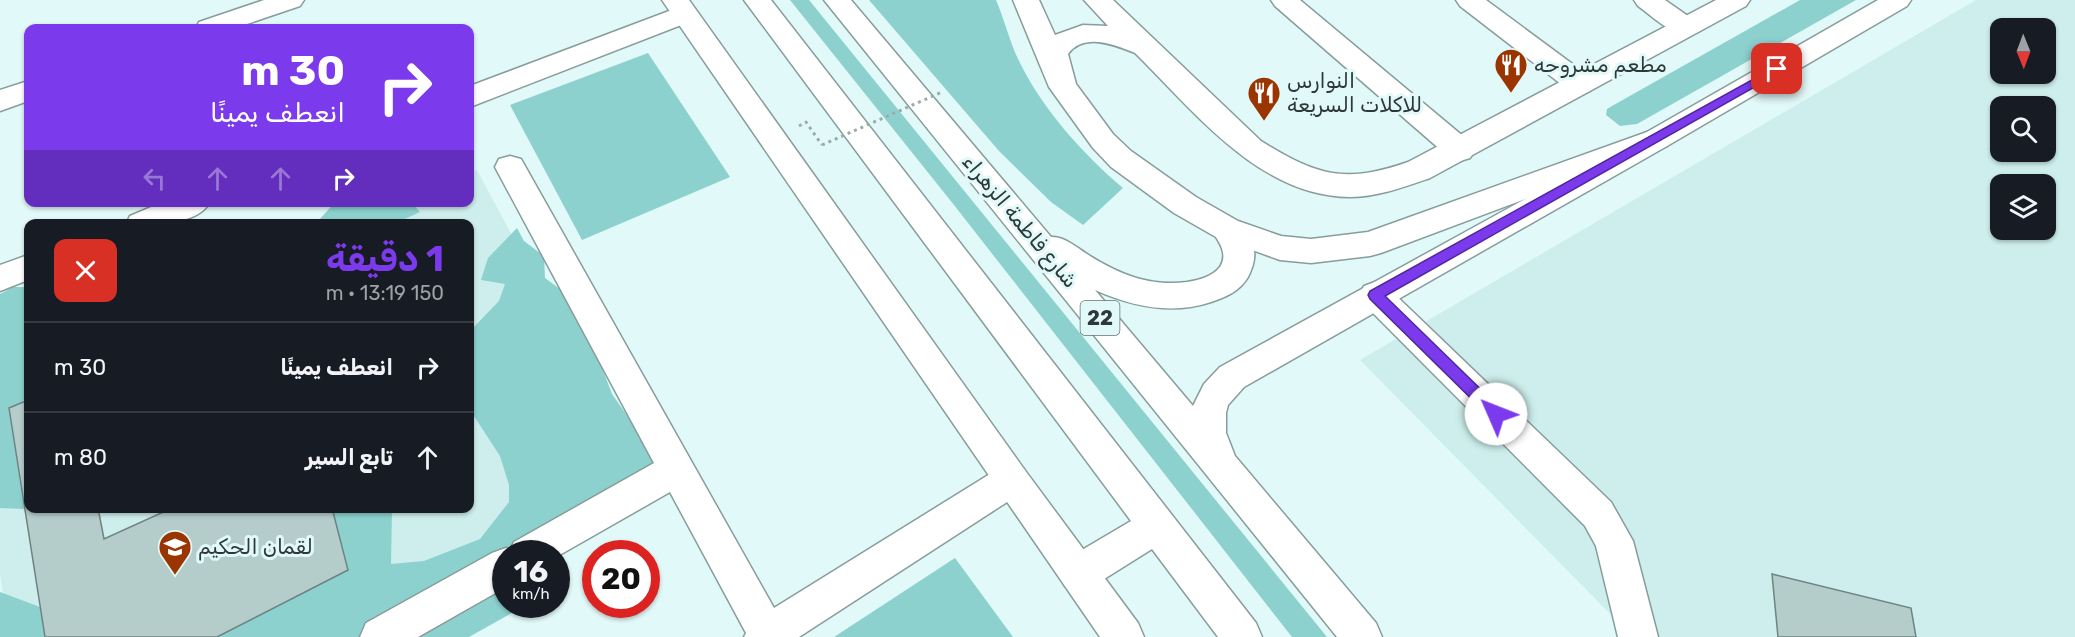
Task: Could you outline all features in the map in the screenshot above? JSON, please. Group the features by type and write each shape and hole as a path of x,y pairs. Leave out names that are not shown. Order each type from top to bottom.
{"main road":[{"path":"221,24 291,0"},
{"path":"757,0 1242,637"},
{"name":"شارع فاطمة الزهراء","path":"837,0 1362,637"},
{"path":"1026,0 1059,80 1084,118 1121,159 1185,205 1227,229 1265,244 1298,251 1326,251 1370,244 1657,139"},
{"path":"1097,0 1251,149 1272,164 1304,178 1353,188 1393,180 1460,150 1737,0"},
{"path":"1284,0 1460,150"},
{"path":"1469,0 1580,84"},
{"path":"1647,0 1686,27"},
{"path":"1235,482 1215,451 1208,429 1208,410 1217,391 1232,377 1657,139 1898,0"},
{"path":"474,95 680,7 1011,480 1124,637"},
{"path":"1059,80 1054,53 1063,41 1072,37 1083,34 1111,36 1126,39 1147,48"},
{"path":"0,101 24,93"},
{"path":"510,167 766,636 1011,480"},
{"path":"153,219 183,207"},
{"path":"1026,229 1081,266 1122,288 1142,294 1174,297 1215,288 1232,275 1237,268 1239,254 1236,241 1227,229"},
{"path":"0,278 24,269"},
{"path":"1375,295 1598,514 1614,541 1638,637"},
{"path":"552,540 676,469"},
{"path":"1079,573 1157,525"},
{"path":"380,637 492,574"}],"path":[{"path":"806,122 822,145 942,93 935,86"}],"shaded area":[{"path":"790,0 809,0 1327,637 1292,637 954,205"},
{"path":"869,0 996,0 1017,57 1041,99 1079,147 1123,188 1083,225 1051,202 999,151"},
{"path":"1800,0 1856,0 1637,124 1620,126 1606,115 1607,109 1612,106"},
{"path":"1976,0 2075,0 2075,637 1633,637 1360,360"},
{"path":"648,53 730,177 582,240 510,105"},
{"path":"477,170 635,466 503,540 492,540 492,546 331,637 10,637 0,575 0,368 24,358 24,513 474,513 474,219 358,219 389,207 474,207 474,171"},
{"path":"331,207 416,207 420,212 405,219 320,219"},
{"path":"517,228 524,241 544,256 545,278 564,292 598,357 612,394 656,457 647,476 570,542 570,540 492,540 492,618 503,618 469,637 217,637 348,570 333,513 392,513 391,564 424,561 480,539 509,502 509,485 500,456 474,416 474,327 499,301 505,284 481,280 488,258"},
{"path":"13,287 24,287 24,400 9,409 24,509 0,508 0,294"},
{"path":"955,558 1013,637 834,637"},
{"path":"0,592 40,607 45,637 0,637"}],"building":[{"path":"24,402 24,503 9,408"},
{"path":"26,513 99,513 104,539 161,513 333,513 348,570 217,637 45,637"},
{"path":"1772,574 1911,608 1916,637 1778,637"}],"place":[{"name":"مطعم مشروحه","path":"1511,94"},
{"name":"النوارس للاكلات السريعة","path":"1264,122"},
{"name":"لقمان الحكيم","path":"175,576"}],"route":[{"path":"1496,414 1375,295 1657,139 1777,69"}]}
